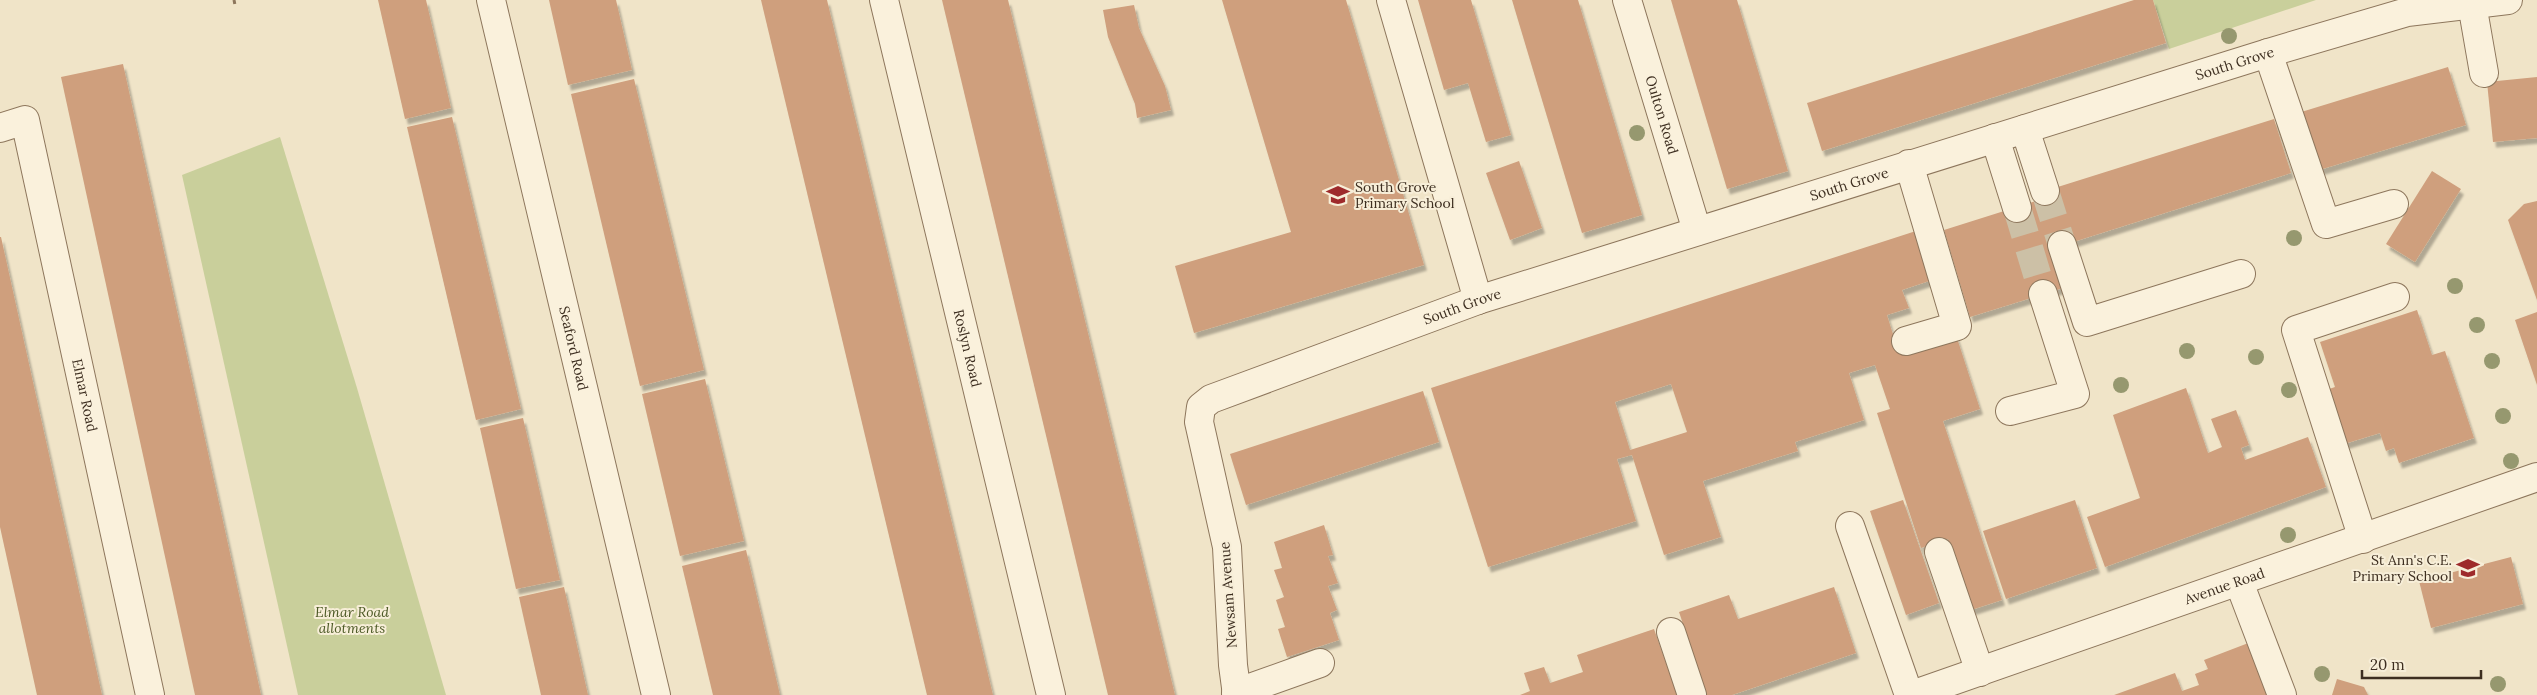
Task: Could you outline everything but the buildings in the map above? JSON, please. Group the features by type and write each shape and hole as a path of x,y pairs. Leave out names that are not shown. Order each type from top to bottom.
{"street":[{"name":"Seaford Road","path":"491,0 656,695"},
{"name":"Roslyn Road","path":"884,0 1051,695"},
{"path":"1391,0 1478,300"},
{"name":"Oulton Road","path":"1627,0 1697,231"},
{"name":"South Grove","path":"1201,407 1211,399 1478,300 1909,164 2268,54 2406,6 2472,4 2508,0"},
{"path":"2472,4 2484,73"},
{"path":"2268,54 2326,224 2394,204"},
{"name":"Elmar Road","path":"0,128 25,120 150,695"},
{"path":"2025,128 2045,191"},
{"path":"1995,138 2016,208"},
{"path":"1906,341 1957,326 1909,164"},
{"path":"2062,245 2087,322 2241,274"},
{"path":"2010,411 2075,394 2043,294"},
{"path":"2363,539 2296,330 2395,297"},
{"name":"Newsam Avenue","path":"1201,407 1199,422 1227,547 1236,694"},
{"name":"Avenue Road","path":"1910,695 2537,477"},
{"path":"1850,526 1910,695"},
{"path":"1939,552 1980,672"},
{"path":"2239,582 2282,695"},
{"path":"1671,632 1692,695"},
{"path":"1236,694 1320,664"}],"path":[{"path":"234,0 235,5"}],"green space":[{"path":"2153,0 2316,0 2169,49"},
{"name":"Elmar Road allotments","path":"280,137 357,388 446,695 298,695 182,175"}],"tunnel":[{"path":"2045,191 2062,245"},
{"path":"2017,208 2043,294"}],"place":[{"name":"South Grove Primary School","path":"1338,195"},
{"name":"St Ann's C.E. Primary School","path":"2468,568"}]}
